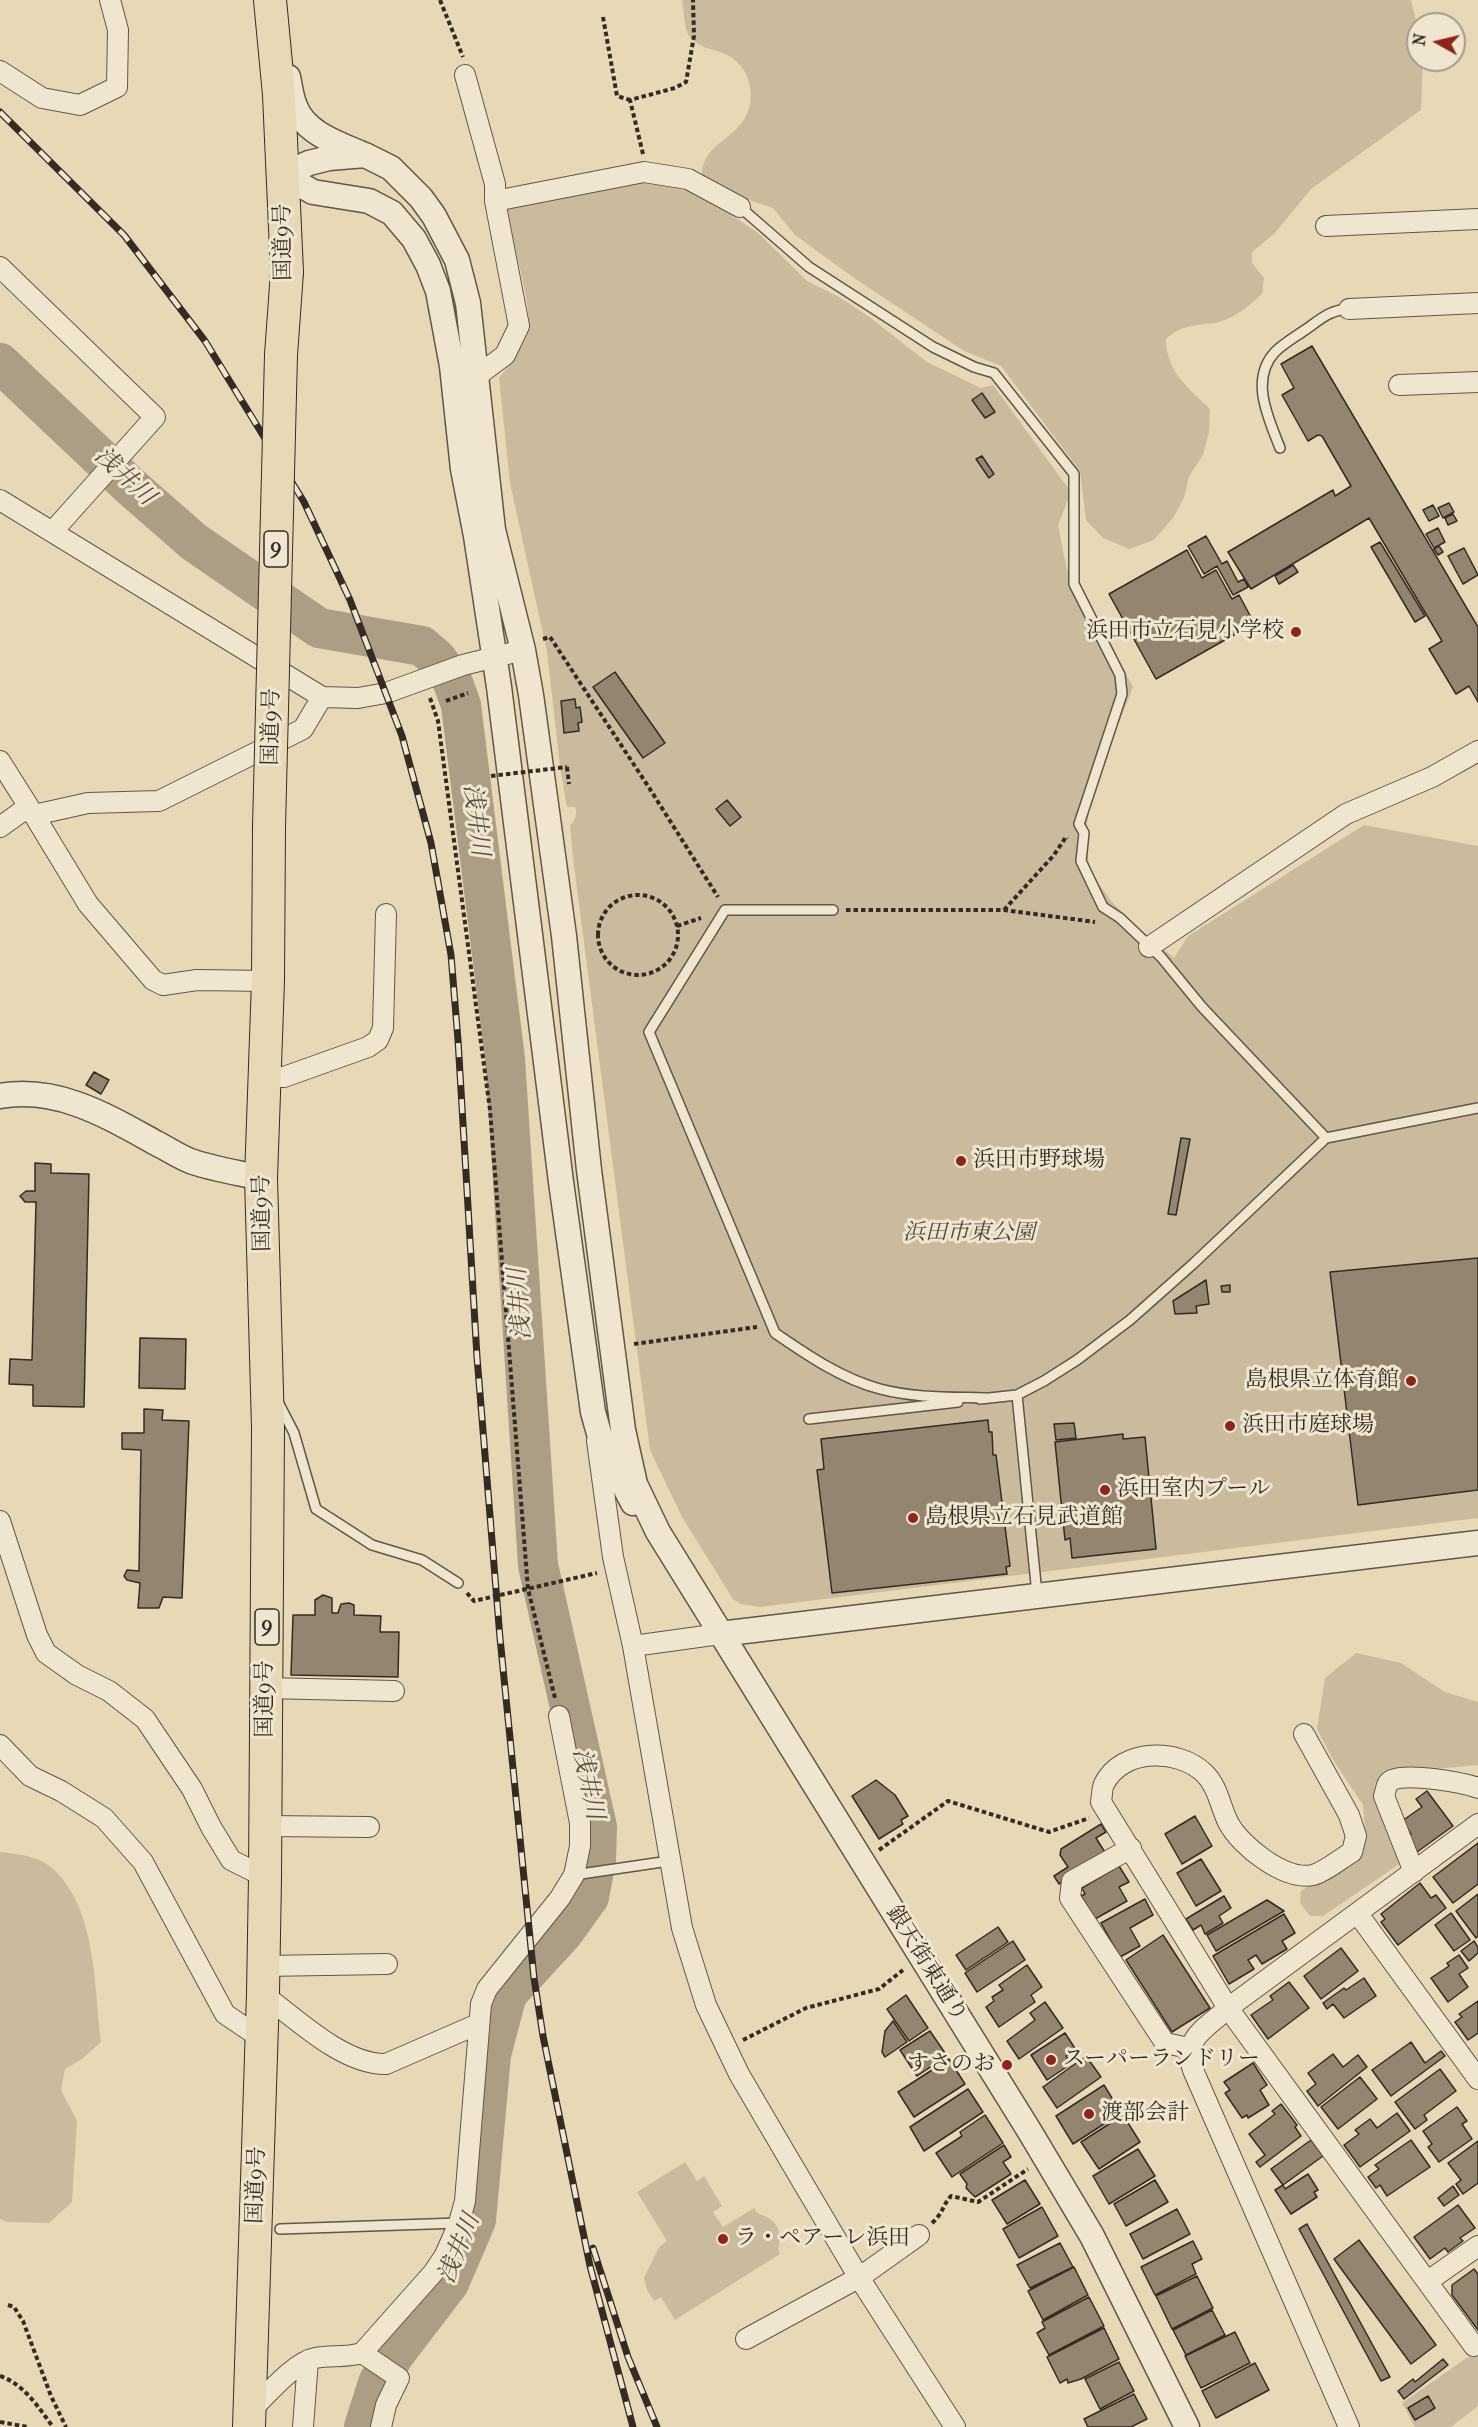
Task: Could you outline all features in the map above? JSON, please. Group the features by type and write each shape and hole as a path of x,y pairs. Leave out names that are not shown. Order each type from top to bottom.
{"highway":[{"name":"国道9号","path":"249,2419 265,1877 267,1381 261,1178 268,981 269,827 281,355 287,272 283,175 271,7"}],"street":[{"path":"0,71 42,98 80,105 117,87 118,30 110,0"},
{"path":"271,7 295,107 305,123 328,140 391,168 404,179 434,216 447,238 457,260 468,303 477,376 483,459 493,530 530,645 589,1170 623,1430 635,1484 658,1532"},
{"path":"465,75 495,184 495,201 519,326 505,355 477,376"},
{"path":"283,175 309,163 329,158 365,155"},
{"path":"495,201 644,172 688,179 740,207"},
{"path":"283,175 313,192 369,201 392,213 414,239 428,265 444,315 463,469 495,656 561,1182 615,1569 633,1646 682,1928 693,1967 706,2004 744,2084 860,2277 955,2427"},
{"path":"1326,226 1478,219"},
{"path":"0,267 154,417 53,531"},
{"path":"1349,309 1478,303"},
{"path":"1400,385 1478,381"},
{"path":"0,500 322,697 358,698 386,693 463,665 530,645"},
{"path":"0,827 31,811 88,803 159,801 303,729 322,697"},
{"path":"1149,947 1346,814 1432,777 1478,752"},
{"path":"0,761 88,904 153,980 163,986 197,980 268,981"},
{"path":"265,1077 284,1077 368,1047 378,1040 383,1028 386,914"},
{"path":"0,1096 22,1094 64,1098 107,1115 193,1162 261,1178"},
{"path":"592,1412 602,1444 629,1499 658,1532"},
{"path":"0,1521 37,1635 46,1653 77,1675 110,1690 144,1719 192,1790 231,1860 265,1877"},
{"name":"銀天街東通り","path":"658,1532 1087,2227 1187,2427"},
{"path":"633,1646 1037,1594 1478,1542"},
{"path":"266,1688 394,1690"},
{"path":"368,2357 445,2256 459,2223 465,2201 478,2024 481,2004 487,1989 577,1875 580,1823 559,1716"},
{"path":"1304,1734 1349,1815 1356,1836 1352,1852 1314,1875 1298,1876 1287,1872 1242,1843 1228,1822 1214,1786 1204,1773 1187,1761 1162,1755 1144,1755 1129,1761 1115,1771 1104,1784 1101,1802 1228,2008 1474,2346"},
{"path":"0,1745 30,1776 61,1791 104,1818 143,1862 225,2014 262,2039"},
{"path":"1414,1872 1384,1796 1391,1780 1426,1779 1478,1788"},
{"path":"1349,2427 1193,2070 1189,2048 1194,2039 1228,2008 1478,1824"},
{"path":"265,1826 369,1827"},
{"path":"1131,1848 1072,1881 1070,1898 1165,2043 1189,2048"},
{"path":"1358,1914 1478,2079"},
{"path":"263,1980 387,1964"},
{"path":"263,1980 342,2050 374,2064 386,2064 478,2024"},
{"path":"746,2339 860,2277 919,2235"},
{"path":"1428,2281 1478,2246"},
{"path":"249,2419 300,2363 315,2358 368,2357 399,2378 386,2404 381,2427"},
{"path":"303,2427 308,2360"}],"lane":[{"path":"740,207 808,267 933,347 974,367 994,373 1074,474 1074,584 1120,675 1122,694 1079,824 1084,833 1081,861 1103,907 1120,918 1161,957 1202,1007 1326,1138"},
{"path":"1280,448 1263,400 1263,381 1270,359 1281,348 1333,310 1349,309"},
{"path":"833,910 726,910 649,1032 775,1333 808,1356 842,1374 879,1388 916,1395 985,1398"},
{"path":"809,1419 1017,1395 1077,1360 1130,1320 1193,1264 1326,1138 1478,1108"},
{"path":"267,1381 294,1433 316,1509 372,1545 422,1560 458,1583"},
{"path":"1017,1395 1037,1594"},
{"path":"577,1875 669,1861"},
{"path":"280,2229 459,2223"}],"path":[{"path":"440,0 465,62 465,75"},
{"path":"603,17 617,96 630,100 675,88 687,82 694,36 693,0"},
{"path":"630,100 643,155 644,172"},
{"path":"530,645 550,637 726,910"},
{"path":"428,677 438,721 490,1110 528,1589 559,1716"},
{"path":"446,700 468,693"},
{"path":"491,776 567,767"},
{"path":"1004,910 1054,855 1066,837 1069,847"},
{"path":"637,894 651,896 663,903 672,913 677,926 678,940 674,953 666,964 655,972 641,975 628,974 616,968 607,960 598,936 605,912 614,903 637,894"},
{"path":"833,910 1004,910 1107,924"},
{"path":"627,1345 772,1325"},
{"path":"458,1583 474,1600 615,1569"},
{"path":"879,1850 948,1801 1049,1832 1107,1811"},
{"path":"727,2049 806,2008 879,1989 903,1970"},
{"path":"919,2235 942,2214 945,2202 951,2196 978,2202 1028,2168"},
{"path":"8,2305 14,2307 23,2321 51,2396 66,2427"},
{"path":"0,2376 25,2392 53,2427"},
{"path":"0,2422 28,2427"}],"green space":[{"path":"682,0 1411,0 1414,12 1406,12 1406,72 1423,72 1421,110 1311,189 1274,234 1252,252 1252,263 1264,278 1262,294 1242,311 1225,320 1191,326 1179,330 1166,339 1174,370 1186,386 1210,409 1209,432 1203,455 1189,476 1184,498 1173,518 1154,540 1129,549 1103,538 1086,520 1080,471 1001,366 964,351 854,278 795,235 773,208 715,189 702,176 709,154 740,125 746,116 751,96 749,81 738,63 725,54 701,46 689,36"},
{"name":"浜田市東公園","path":"646,179 684,185 705,197 758,233 807,281 837,296 868,316 927,362 981,388 993,385 1071,492 1058,525 1067,570 1133,687 1108,749 1093,796 1086,840 1088,859 1095,877 1112,901 1129,920 1174,958 1188,936 1364,825 1478,846 1478,1518 760,1607 741,1604 733,1599 682,1517 650,1450 574,866 570,826 576,817 576,810 575,807 567,807 547,652 510,483 499,378 523,344 529,321 525,289 504,207"},
{"path":"1356,1653 1401,1663 1445,1692 1478,1702 1478,1765 1423,1770 1384,1770 1375,1784 1385,1826 1401,1863 1323,1916 1310,1916 1300,1903 1301,1891 1361,1854 1366,1839 1363,1805 1332,1758 1317,1729 1325,1678"},
{"path":"0,1852 28,1856 52,1868 67,1885 78,1904 91,1949 101,2042 82,2059 65,2069 61,2090 77,2121 72,2202 49,2223 7,2222 0,2219"},
{"name":"ラ・ペアーレ浜田","path":"685,2162 697,2181 704,2176 722,2206 713,2212 723,2227 754,2208 774,2222 779,2233 778,2250 780,2254 675,2320 661,2297 654,2301 647,2290 644,2278 659,2247 667,2241 637,2192"},
{"path":"1478,2350 1478,2406 1451,2427 1415,2427 1402,2403"}],"building":[{"path":"1312,346 1478,627 1478,702 1469,686 1456,694 1429,649 1442,641 1369,518 1251,589 1228,552 1333,490 1335,496 1351,486 1322,436 1318,435 1308,441 1282,395 1294,388 1281,364"},
{"path":"982,393 995,412 985,418 972,400"},
{"path":"982,456 994,474 989,478 976,459"},
{"path":"1449,503 1454,512 1443,518 1438,508"},
{"path":"1433,505 1439,516 1429,521 1423,510"},
{"path":"1453,514 1457,521 1448,525 1445,518"},
{"path":"1438,528 1445,542 1434,548 1426,534"},
{"path":"1206,536 1222,564 1227,561 1238,582 1244,579 1248,587 1233,595 1217,566 1204,574 1188,546"},
{"path":"1380,542 1425,616 1415,622 1371,547"},
{"path":"1439,546 1443,552 1438,555 1434,549"},
{"path":"1464,548 1478,575 1463,584 1448,556"},
{"path":"1187,550 1202,578 1216,570 1232,599 1239,595 1253,621 1238,629 1239,632 1156,679 1109,594"},
{"path":"1293,565 1298,572 1279,584 1275,576"},
{"path":"615,672 665,743 643,758 593,687"},
{"path":"575,699 576,708 580,707 582,722 578,723 579,731 564,733 561,701"},
{"path":"727,800 741,817 730,826 716,809"},
{"path":"94,1072 109,1080 101,1094 86,1085"},
{"path":"1181,1138 1190,1139 1176,1215 1168,1214"},
{"path":"35,1163 51,1164 51,1173 89,1174 84,1407 33,1406 33,1385 9,1384 10,1359 32,1360 36,1202 25,1202 20,1196 26,1191 35,1191"},
{"name":"島根県立体育館","path":"1478,1258 1478,1490 1358,1505 1330,1272"},
{"path":"1206,1280 1209,1304 1196,1306 1197,1313 1175,1314 1173,1301"},
{"path":"1230,1285 1230,1292 1222,1292 1221,1286"},
{"path":"140,1338 186,1339 185,1389 139,1388"},
{"path":"144,1409 163,1410 162,1420 189,1421 182,1598 163,1597 159,1608 138,1608 140,1583 127,1580 124,1576 127,1570 139,1571 141,1450 122,1449 122,1433 144,1433"},
{"name":"島根県立石見武道館","path":"988,1420 989,1432 992,1432 993,1455 996,1455 1010,1566 1006,1567 1007,1574 832,1593 817,1470 824,1469 821,1439"},
{"path":"1074,1423 1076,1438 1056,1440 1054,1424"},
{"name":"浜田室内プール","path":"1123,1434 1123,1439 1145,1437 1156,1549 1072,1558 1070,1538 1065,1540 1055,1442"},
{"path":"323,1595 332,1598 332,1613 338,1613 341,1604 349,1603 354,1605 354,1615 381,1616 380,1632 399,1632 398,1677 291,1675 293,1615 315,1615 315,1600"},
{"path":"876,1780 895,1795 908,1816 901,1820 903,1824 879,1839 852,1796"},
{"path":"1427,1791 1453,1826 1417,1852 1407,1838 1411,1834 1402,1821 1422,1807 1416,1799"},
{"path":"1195,1816 1212,1846 1182,1864 1165,1834"},
{"path":"1101,1824 1106,1832 1096,1838 1106,1854 1059,1884 1054,1876 1068,1867 1060,1855 1061,1849"},
{"path":"1478,1843 1478,1884 1453,1903 1433,1877"},
{"path":"1201,1859 1221,1891 1196,1906 1177,1873"},
{"path":"1119,1866 1129,1882 1119,1887 1127,1901 1095,1919 1081,1896 1085,1894 1082,1888"},
{"path":"1420,1883 1431,1898 1436,1895 1446,1908 1398,1945 1381,1922 1385,1919 1381,1914"},
{"path":"1478,1894 1478,1936 1476,1938 1456,1911"},
{"path":"1224,1896 1231,1908 1219,1916 1223,1923 1205,1934 1201,1925 1193,1930 1186,1919"},
{"path":"1145,1899 1153,1915 1130,1928 1140,1946 1120,1957 1101,1923"},
{"path":"1267,1900 1284,1911 1216,1951 1207,1935"},
{"path":"1451,1913 1470,1940 1454,1951 1435,1925"},
{"path":"1284,1914 1295,1933 1282,1941 1287,1949 1262,1964 1256,1955 1248,1960 1254,1969 1229,1984 1213,1956"},
{"path":"998,1927 1008,1942 966,1970 956,1955"},
{"path":"1163,1935 1210,2008 1172,2032 1126,1960"},
{"path":"1013,1941 1025,1960 977,1992 965,1973"},
{"path":"1474,1941 1478,1947 1478,1953 1469,1961 1461,1951"},
{"path":"1341,1948 1358,1971 1321,1999 1304,1976"},
{"path":"1459,1955 1468,1968 1459,1974 1468,1987 1448,2002 1431,1978 1449,1966 1447,1963"},
{"path":"1027,1965 1042,1987 1031,1995 1035,2002 999,2027 986,2007 994,2001 992,1997 1003,1990 999,1985"},
{"path":"1364,1978 1376,1996 1344,2018 1333,2004 1327,2009 1323,2003 1344,1988 1346,1990"},
{"path":"1289,1982 1309,2008 1268,2039 1251,2015 1273,2000 1270,1996"},
{"path":"906,1995 928,2028 909,2041 887,2009"},
{"path":"1478,2001 1478,2033 1468,2040 1455,2022 1462,2017 1459,2014"},
{"path":"1045,2002 1063,2028 1019,2059 1007,2041 1035,2020 1030,2013"},
{"path":"893,2021 907,2042 885,2057 882,2052 885,2031"},
{"path":"930,2031 947,2056 917,2076 900,2050"},
{"name":"スーパーランドリー","path":"1065,2033 1076,2050 1066,2056 1071,2064 1047,2080 1031,2055"},
{"path":"1411,2042 1425,2063 1441,2051 1445,2056 1391,2096 1372,2070"},
{"path":"1333,2054 1343,2067 1358,2055 1367,2067 1318,2106 1307,2091 1316,2084 1308,2073"},
{"path":"1086,2056 1101,2077 1057,2108 1043,2087"},
{"path":"949,2059 965,2084 914,2117 898,2092"},
{"path":"1253,2063 1267,2085 1260,2090 1269,2105 1248,2118 1247,2115 1242,2118 1225,2093 1230,2090 1224,2082"},
{"path":"1440,2069 1456,2091 1424,2115 1427,2120 1415,2129 1395,2102"},
{"path":"1360,2077 1377,2099 1338,2129 1321,2107"},
{"name":"渡部会計","path":"1104,2085 1121,2113 1073,2144 1056,2116"},
{"path":"968,2089 983,2112 924,2151 910,2127"},
{"path":"1281,2104 1297,2125 1295,2127 1301,2136 1260,2167 1256,2162 1265,2155 1249,2134 1275,2114 1272,2111"},
{"path":"1457,2107 1467,2121 1462,2124 1472,2139 1439,2162 1428,2147 1432,2144 1423,2131"},
{"path":"1397,2113 1410,2131 1360,2167 1344,2145 1359,2134 1355,2130 1370,2119 1377,2128"},
{"path":"985,2115 1003,2143 952,2177 936,2153 962,2136 960,2132"},
{"path":"1123,2115 1140,2142 1099,2169 1081,2142"},
{"path":"1311,2140 1323,2156 1283,2185 1271,2169"},
{"path":"1411,2140 1430,2167 1387,2196 1380,2185 1376,2188 1368,2177 1379,2169 1375,2165"},
{"path":"1478,2141 1478,2183 1463,2194 1456,2184 1461,2180 1448,2163"},
{"path":"1004,2145 1011,2157 1003,2162 1011,2174 975,2197 966,2188 967,2184 960,2174"},
{"path":"1138,2149 1155,2176 1109,2204 1093,2176"},
{"path":"1308,2174 1318,2190 1314,2192 1317,2197 1291,2214 1275,2190 1283,2185 1285,2189"},
{"path":"1025,2180 1040,2204 1007,2224 992,2200"},
{"path":"1155,2180 1168,2202 1126,2226 1114,2204"},
{"path":"1453,2186 1459,2195 1444,2206 1438,2198"},
{"path":"1458,2205 1475,2228 1460,2238 1463,2241 1448,2252 1445,2248 1430,2259 1414,2237"},
{"path":"1042,2207 1058,2236 1019,2258 1003,2229"},
{"path":"1177,2209 1190,2234 1143,2259 1130,2234"},
{"path":"1307,2224 1390,2377 1381,2381 1299,2229"},
{"path":"1359,2240 1436,2345 1411,2364 1334,2259"},
{"path":"1193,2241 1202,2259 1192,2264 1196,2274 1155,2295 1141,2267"},
{"path":"1060,2243 1073,2267 1030,2288 1017,2265"},
{"path":"1074,2267 1088,2295 1043,2320 1028,2291"},
{"path":"1474,2269 1478,2274 1478,2330 1452,2295 1452,2285"},
{"path":"1197,2276 1213,2308 1172,2329 1156,2296"},
{"path":"1089,2297 1104,2326 1049,2355 1037,2333 1045,2328 1042,2322"},
{"path":"1212,2310 1225,2335 1186,2355 1173,2330"},
{"path":"1104,2328 1119,2359 1081,2379 1068,2383 1067,2379 1060,2383 1047,2357"},
{"path":"1235,2332 1250,2363 1201,2388 1185,2356"},
{"path":"1443,2359 1448,2365 1404,2399 1398,2391 1413,2379 1415,2382"},
{"path":"1119,2362 1134,2391 1100,2409 1085,2379"},
{"path":"1255,2363 1269,2390 1216,2418 1202,2391"},
{"path":"1134,2394 1147,2419 1131,2427 1088,2427 1084,2419"},
{"path":"1428,2396 1435,2408 1415,2420 1408,2408"}],"waterway":[{"name":"浅井川","path":"0,363 130,486 194,542 319,628 422,646 437,659 452,680 461,705 505,1059 538,1565 597,1827 596,1860 589,1897 564,1932 507,1994 491,2055 476,2220 449,2283 394,2355 378,2383 364,2427"}],"railway":[{"path":"0,112 124,235 205,341 304,502 350,600 402,736 431,843 451,955 477,1357 500,1638 534,1978 543,2036 590,2266 633,2427"},
{"path":"593,2248 628,2357 657,2427"}],"place":[{"name":"浜田市立石見小学校","path":"1296,632"},
{"name":"浜田市野球場","path":"961,1161"},
{"name":"島根県立体育館","path":"1411,1381"},
{"name":"浜田市庭球場","path":"1230,1426"},
{"name":"浜田室内プール","path":"1105,1490"},
{"name":"島根県立石見武道館","path":"913,1518"},
{"name":"スーパーランドリー","path":"1051,2060"},
{"name":"すさのお","path":"1007,2065"},
{"name":"渡部会計","path":"1089,2114"},
{"name":"ラ・ペアーレ浜田","path":"723,2239"}]}
